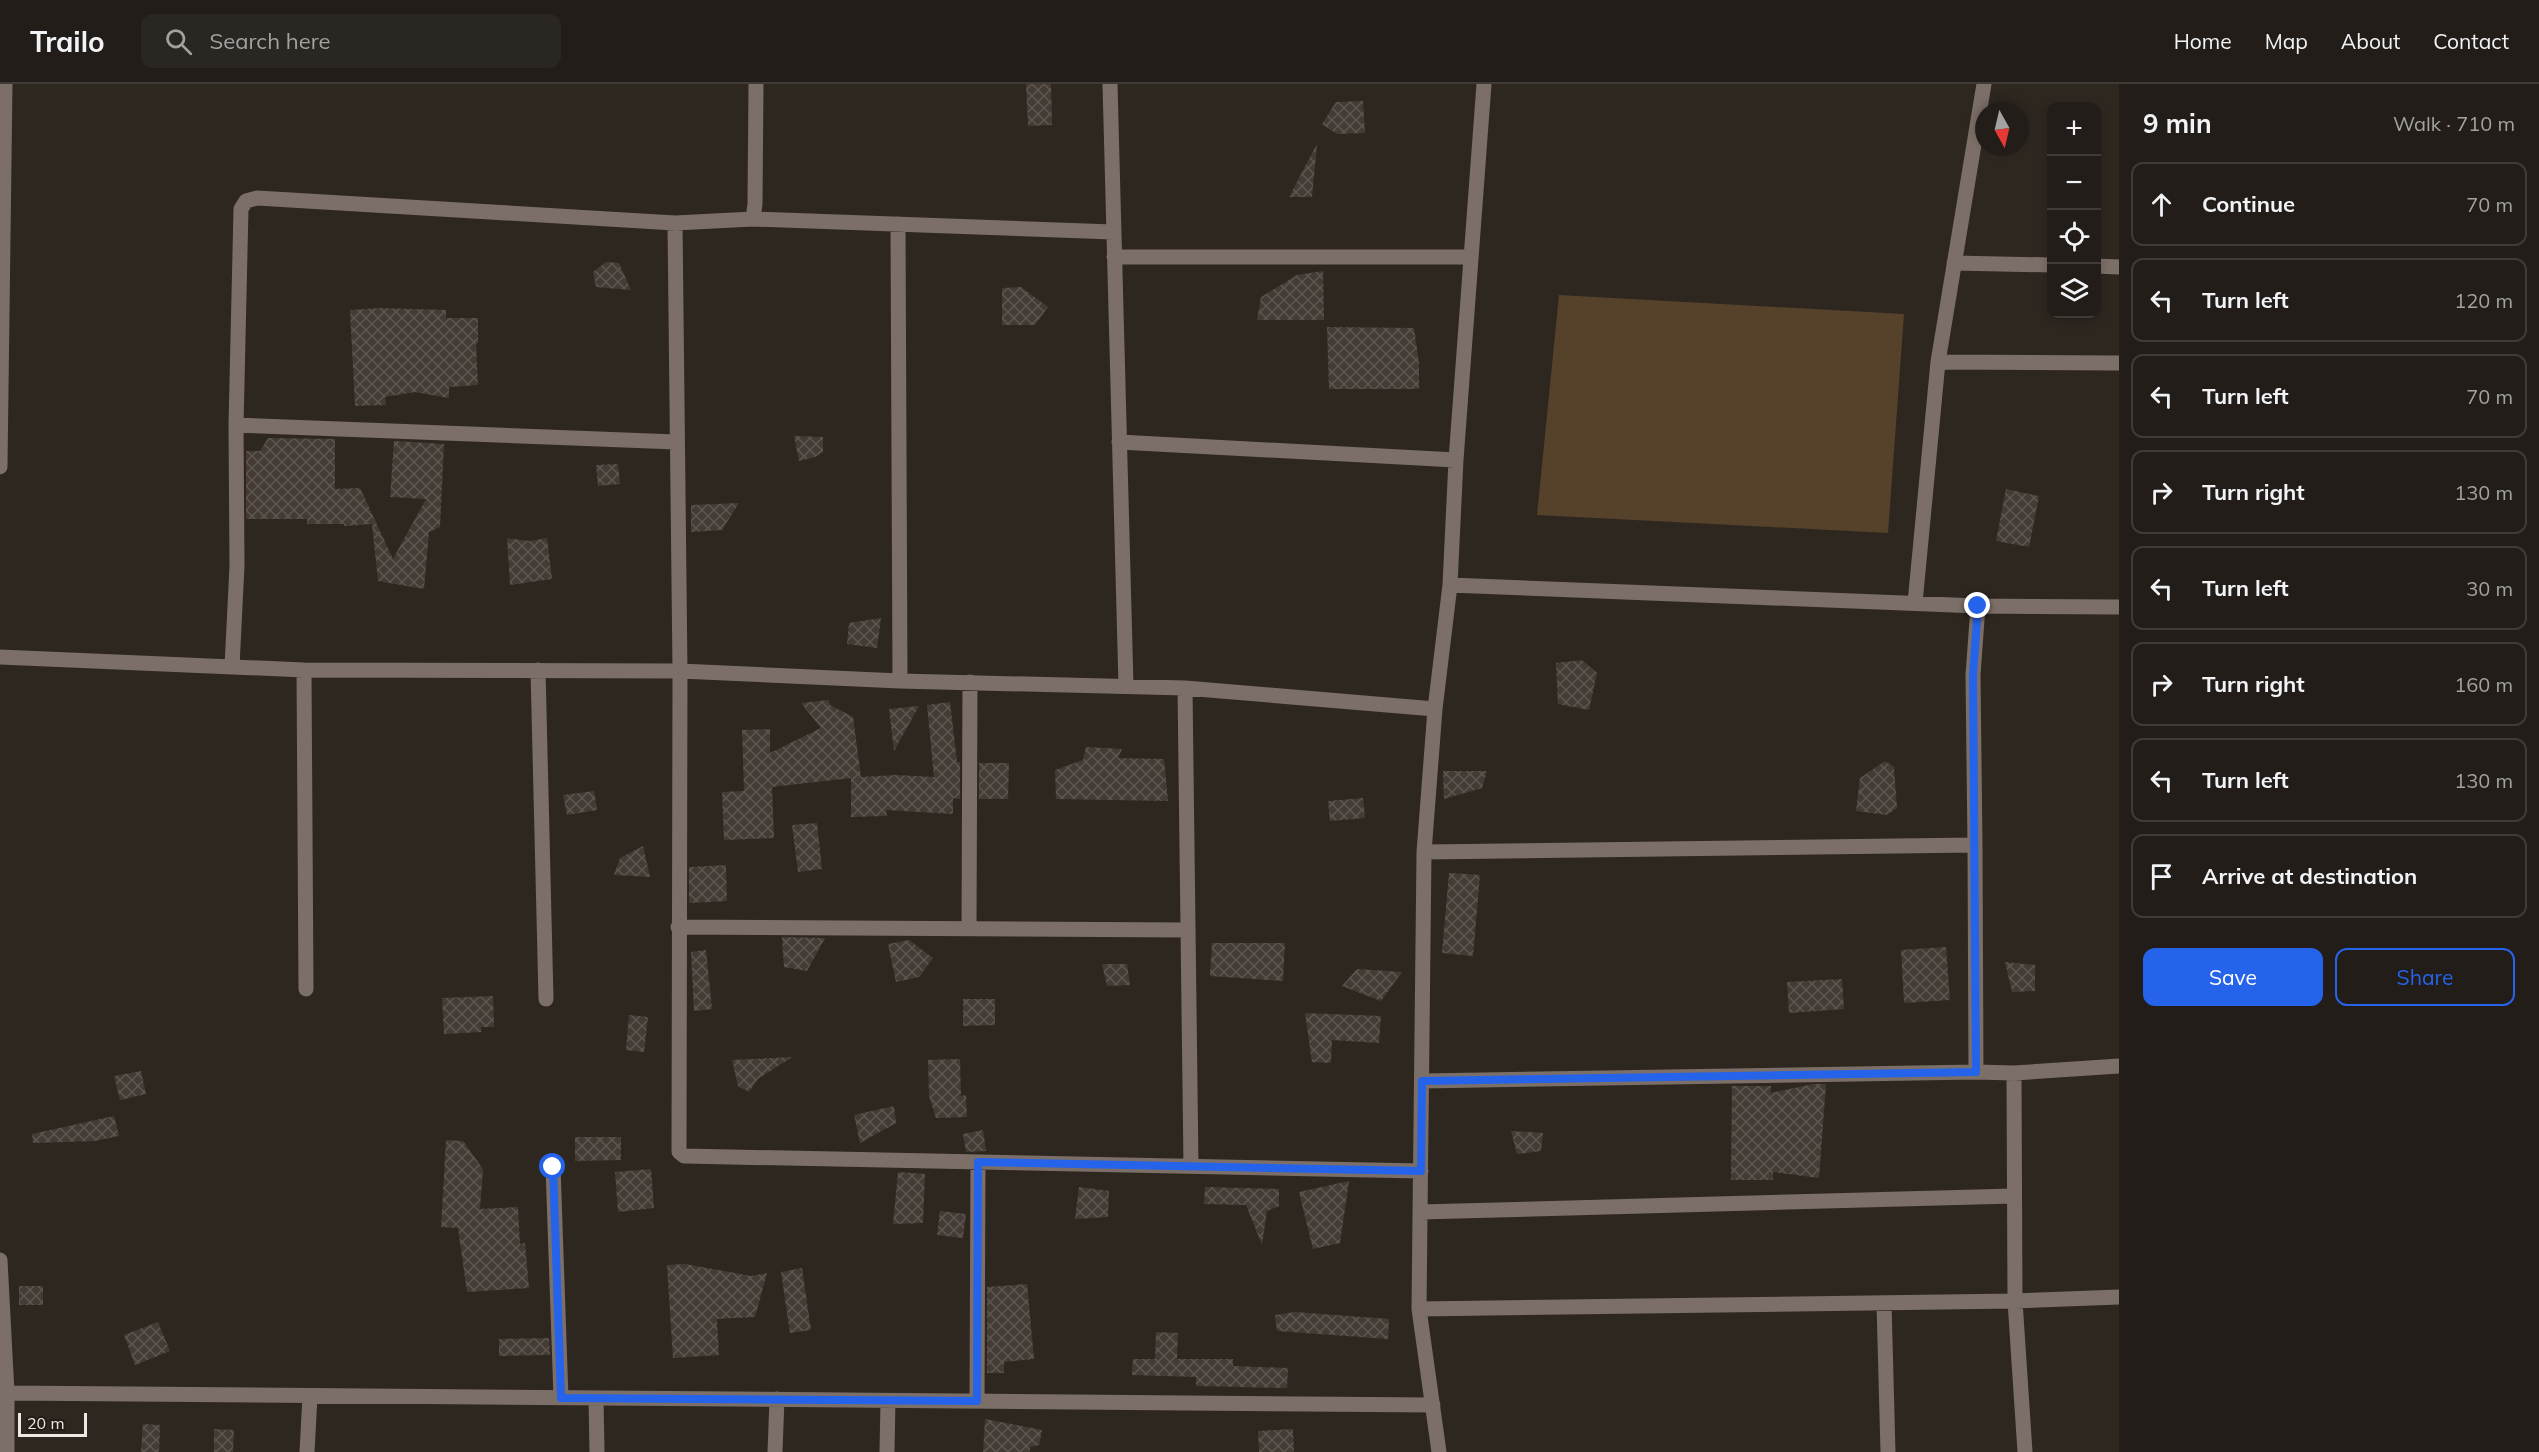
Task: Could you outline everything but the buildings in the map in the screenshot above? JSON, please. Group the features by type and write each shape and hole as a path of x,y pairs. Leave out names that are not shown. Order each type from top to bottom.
{"street":[{"path":"0,467 5,84"},
{"path":"753,219 756,84"},
{"path":"1110,84 1126,686"},
{"path":"1439,1452 1419,1309 1424,852 1435,709 1450,585 1456,460 1484,84"},
{"path":"1915,603 1938,362 1984,84"},
{"path":"232,666 237,566 236,425 241,209 246,201 257,198 675,224 753,219 1113,232"},
{"path":"675,224 680,671 679,1152 684,1156 1421,1171"},
{"path":"898,224 900,681"},
{"path":"1114,257 1471,257"},
{"path":"1954,263 2047,265"},
{"path":"2101,266 2119,267"},
{"path":"1938,362 2119,363"},
{"path":"236,425 676,442"},
{"path":"1119,442 1456,460"},
{"path":"1450,585 1978,606 2119,607"},
{"path":"1976,1072 1973,675 1978,606"},
{"path":"0,657 304,670 680,671 900,681 1185,687 1435,709"},
{"path":"304,670 306,989"},
{"path":"538,670 546,999"},
{"path":"969,928 970,682"},
{"path":"1185,687 1191,1166"},
{"path":"1424,852 1975,845"},
{"path":"678,927 1188,930"},
{"path":"1422,1081 2014,1073 2119,1066"},
{"path":"2014,1073 2015,1301 2025,1452"},
{"path":"977,1401 978,1162"},
{"path":"553,1167 561,1398"},
{"path":"1420,1212 2014,1196"},
{"path":"0,1260 7,1393 7,1452"},
{"path":"1419,1309 2015,1301 2119,1297"},
{"path":"1884,1303 1888,1452"},
{"path":"7,1393 1433,1405"},
{"path":"307,1452 310,1396"},
{"path":"596,1398 597,1452"},
{"path":"775,1452 777,1400"},
{"path":"887,1452 888,1401"}],"shaded area":[{"path":"1559,295 1904,314 1888,533 1537,515"}],"route":[{"path":"553,1167 561,1398 977,1401 978,1162 1421,1171 1422,1081 1976,1072 1973,675 1978,606"}]}
